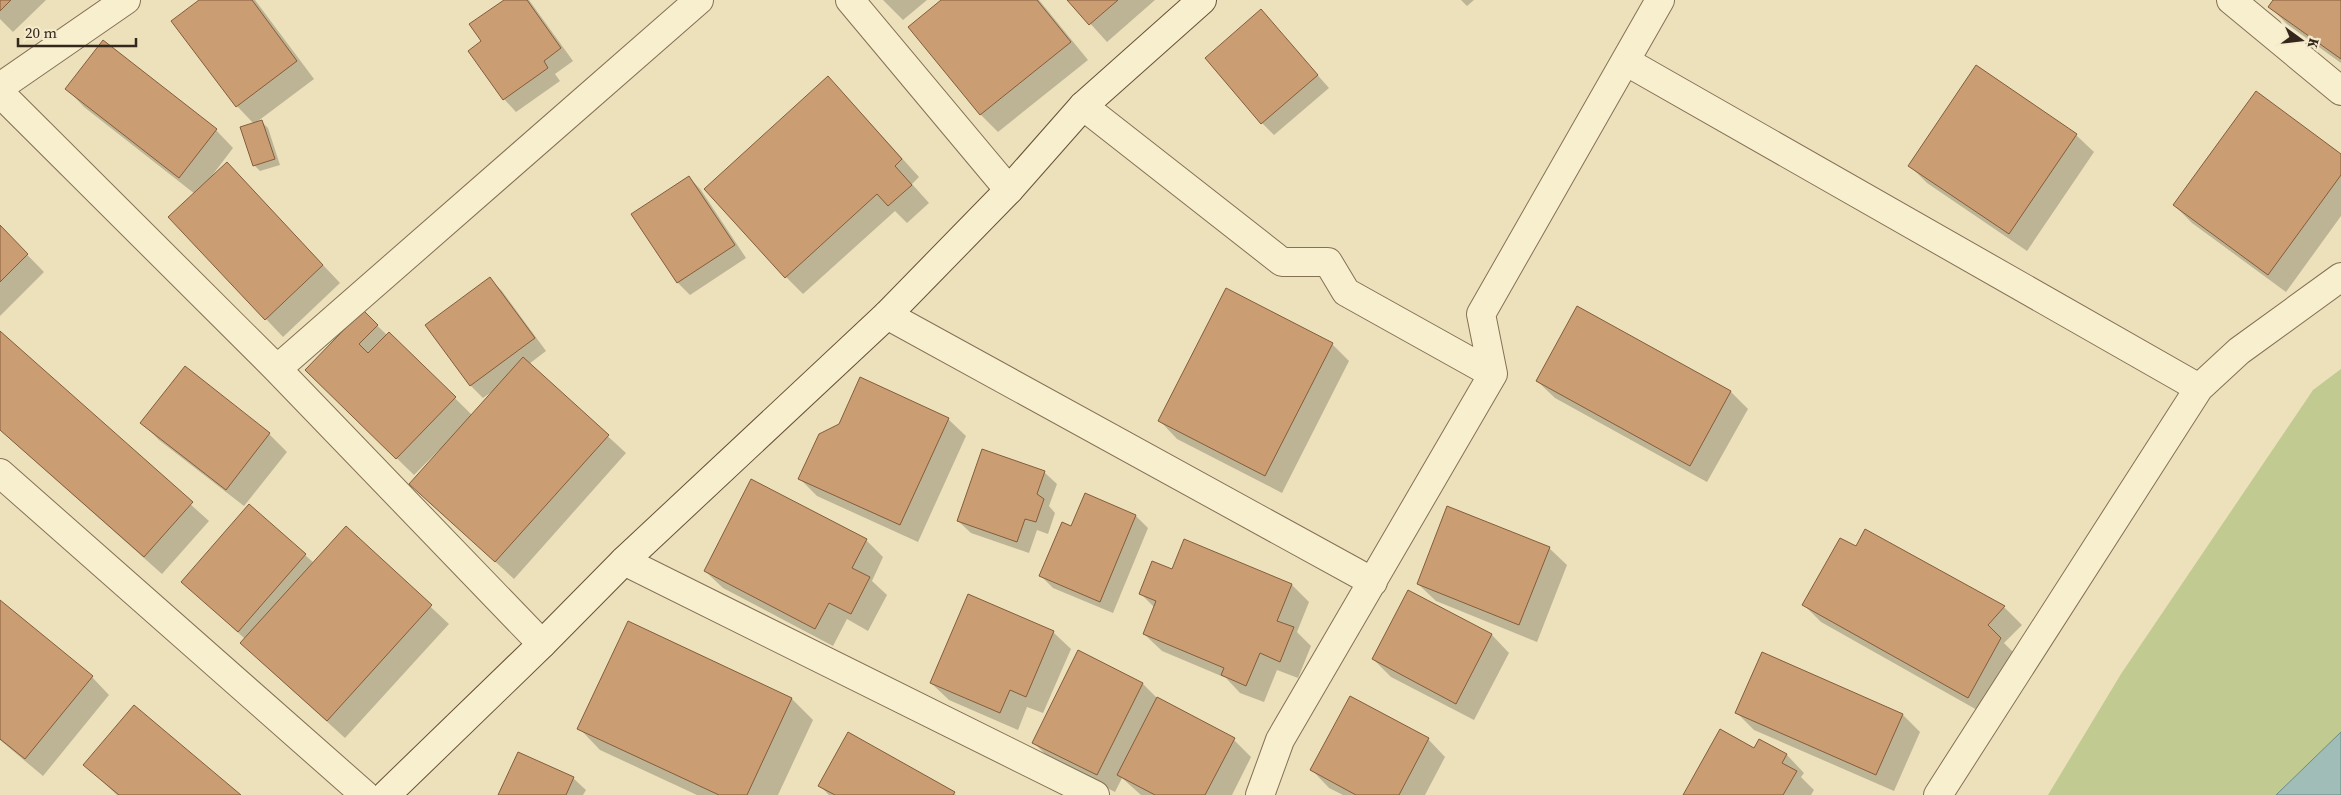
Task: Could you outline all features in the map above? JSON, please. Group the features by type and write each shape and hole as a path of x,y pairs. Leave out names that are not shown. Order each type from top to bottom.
{"street":[{"path":"0,86 126,0"},
{"path":"277,369 699,0"},
{"path":"850,0 1009,190"},
{"path":"386,795 542,644 624,561 887,315 1009,190 1083,106 1202,0"},
{"path":"1260,795 1280,740 1493,374 1481,314 1627,62 1660,0"},
{"path":"2231,0 2341,91"},
{"path":"1627,62 2199,388"},
{"path":"0,93 277,369 542,644"},
{"path":"1083,106 1282,262 1328,262 1346,292 1493,374"},
{"path":"1938,795 2199,388 2239,351 2341,277"},
{"path":"887,315 1373,582"},
{"path":"0,473 365,795"},
{"path":"624,561 1095,795"}],"green space":[{"path":"2341,369 2341,732 2276,795 2048,795 2121,674 2313,390"}],"water":[{"path":"2341,732 2341,795 2276,795"}],"building":[{"path":"0,0 11,0 0,11"},
{"path":"199,0 252,0 297,61 236,107 171,21"},
{"path":"504,0 527,0 561,48 544,61 548,68 503,100 468,51 481,41 469,24"},
{"path":"941,0 1037,0 1071,42 980,115 908,27"},
{"path":"1067,0 1118,0 1089,25"},
{"path":"2273,0 2341,0 2341,59 2268,7"},
{"path":"1261,9 1318,75 1261,124 1205,58"},
{"path":"103,40 217,129 179,178 65,89"},
{"path":"1976,65 2077,134 2009,234 1908,166"},
{"path":"828,76 902,159 895,166 912,185 888,206 877,194 785,278 704,189"},
{"path":"2256,91 2341,154 2341,175 2268,275 2173,205"},
{"path":"262,120 275,159 253,166 240,127"},
{"path":"227,162 323,265 265,320 168,217"},
{"path":"689,176 735,245 677,283 631,214"},
{"path":"0,225 28,254 0,282"},
{"path":"490,277 535,338 470,386 425,325"},
{"path":"1226,288 1333,343 1265,476 1158,421"},
{"path":"1577,306 1731,391 1690,466 1536,381"},
{"path":"363,310 378,325 359,344 368,353 389,332 456,397 396,459 305,370"},
{"path":"0,331 193,502 144,557 0,430"},
{"path":"523,357 609,435 495,562 409,484"},
{"path":"185,366 270,433 226,490 140,423"},
{"path":"860,377 949,418 900,525 798,479 819,434 839,424"},
{"path":"982,449 1045,471 1037,494 1044,499 1036,522 1025,519 1017,542 957,521"},
{"path":"751,479 867,539 852,568 870,577 851,614 829,603 815,629 704,571"},
{"path":"1085,493 1136,515 1100,602 1039,576 1062,522 1071,526"},
{"path":"249,504 306,554 238,632 181,582"},
{"path":"1447,506 1550,547 1519,625 1417,584"},
{"path":"346,526 432,605 327,721 240,643"},
{"path":"1865,529 2005,606 1988,625 2001,638 1968,698 1802,605 1840,538 1856,546"},
{"path":"1184,539 1292,584 1277,621 1294,627 1280,662 1260,653 1246,686 1221,675 1224,668 1143,634 1156,601 1139,594 1152,561 1172,569"},
{"path":"1408,590 1492,634 1456,704 1372,659"},
{"path":"968,594 1054,631 1026,697 1010,690 1000,713 930,683"},
{"path":"0,600 93,676 25,759 0,739"},
{"path":"628,621 792,698 747,795 719,795 577,729"},
{"path":"1078,650 1143,683 1097,775 1032,743"},
{"path":"1762,652 1903,714 1876,775 1735,713"},
{"path":"1350,696 1429,738 1399,795 1356,795 1310,770"},
{"path":"1157,697 1235,738 1205,795 1155,795 1117,775"},
{"path":"134,705 241,795 119,795 83,765"},
{"path":"1720,729 1754,748 1759,739 1787,754 1782,763 1797,771 1783,795 1683,795"},
{"path":"848,732 955,792 953,795 835,795 818,786"},
{"path":"518,752 574,777 566,795 498,795"}]}
